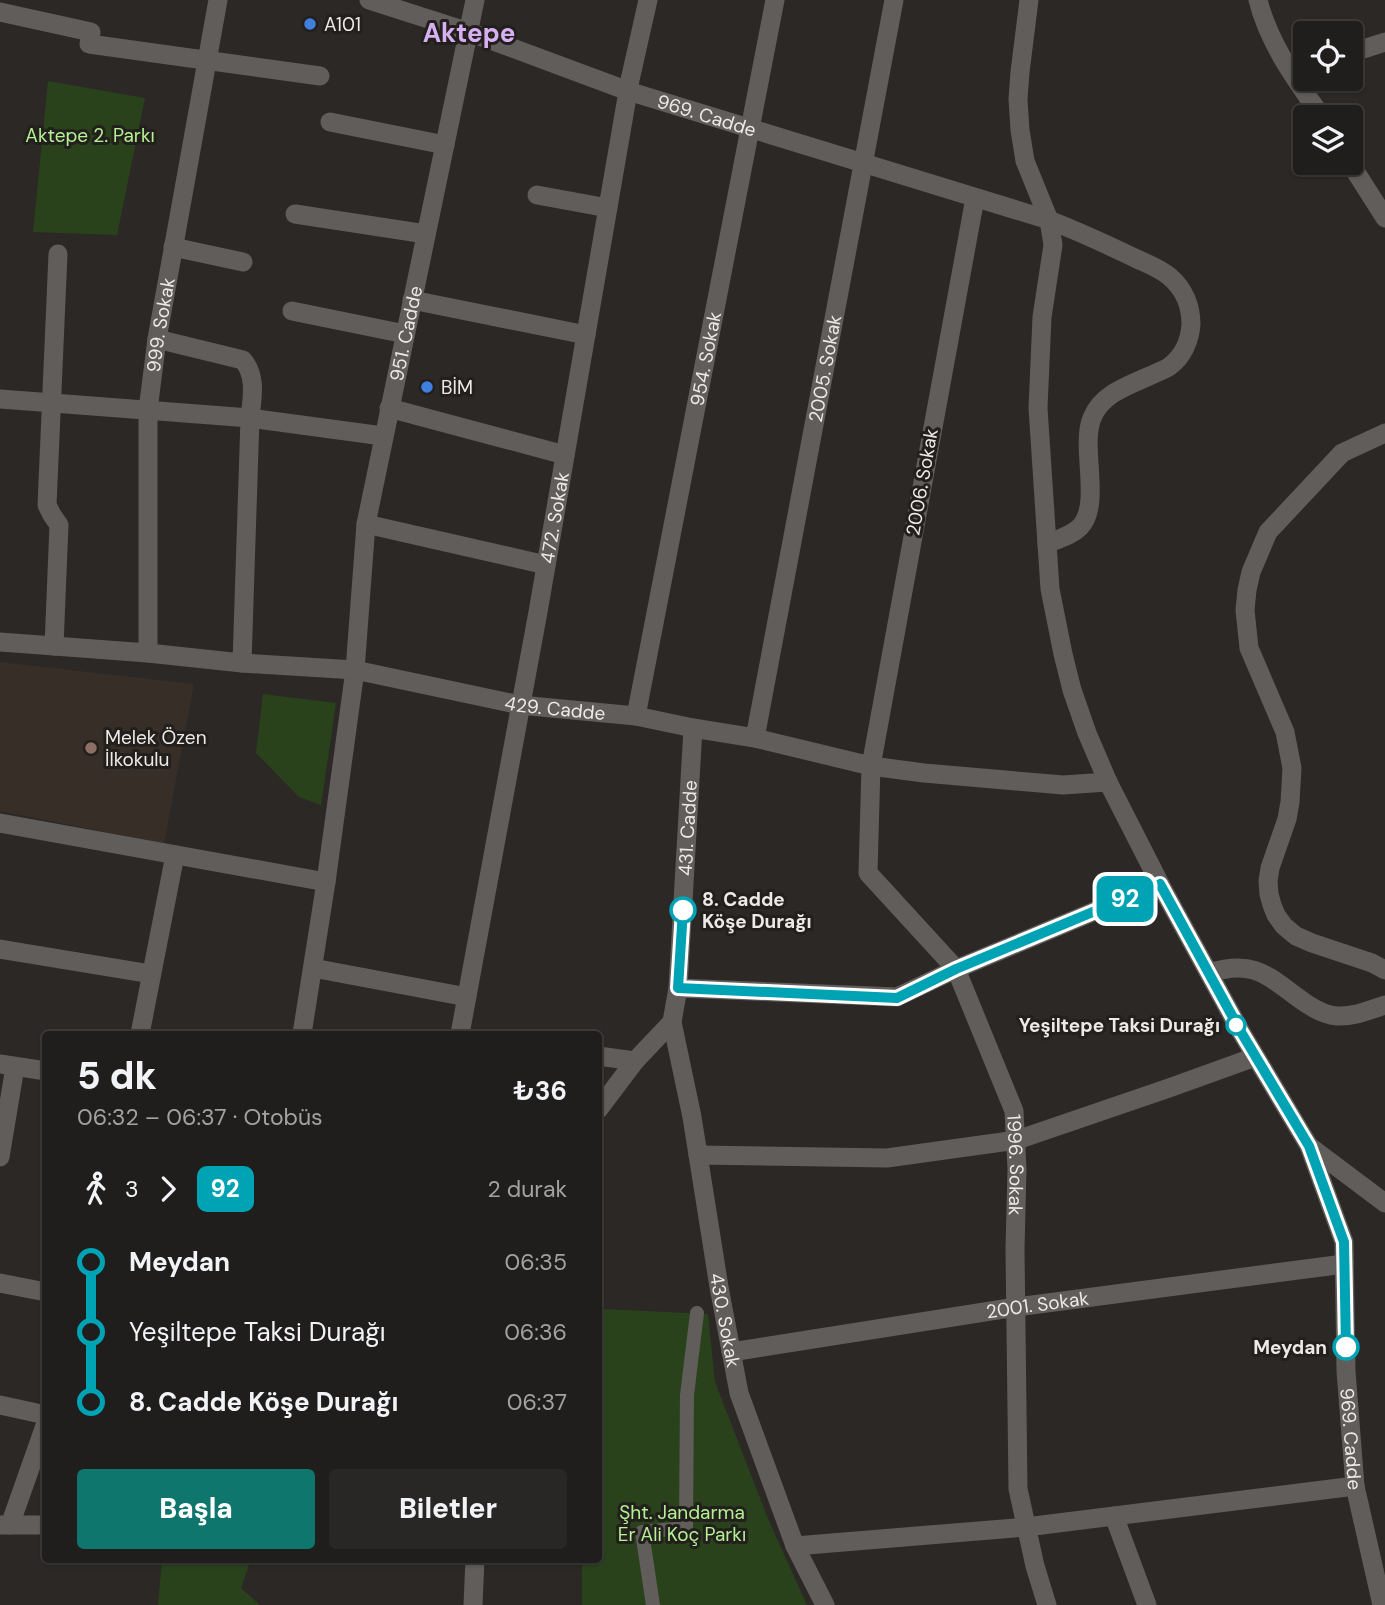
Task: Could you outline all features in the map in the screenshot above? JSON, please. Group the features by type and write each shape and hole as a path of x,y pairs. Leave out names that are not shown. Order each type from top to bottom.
{"street":[{"name":"999. Sokak","path":"148,653 148,410 157,339 218,0"},
{"name":"969. Cadde","path":"369,0 469,32 628,91 1049,220 1088,235 1164,272 1178,285 1191,317 1191,328 1184,349 1169,367 1116,392 1093,414 1088,439 1089,506 1086,518 1070,535 1046,544"},
{"name":"951. Cadde","path":"302,1031 355,670 366,524 475,0"},
{"name":"472. Sokak","path":"461,1031 546,565 628,91 648,0"},
{"name":"954. Sokak","path":"636,716 775,0"},
{"name":"2005. Sokak","path":"755,738 894,0"},
{"name":"969. Cadde","path":"1029,0 1018,99 1025,161 1049,220 1053,245 1042,317 1038,375 1039,439 1050,589 1062,654 1087,733 1108,782 1209,974 1309,1146 1344,1242 1346,1371 1355,1486 1382,1605"},
{"path":"1258,0 1272,41 1293,64"},
{"path":"0,12 91,32 89,44 320,76"},
{"path":"1363,49 1385,42"},
{"path":"330,121 445,145"},
{"path":"1358,175 1385,218"},
{"path":"537,195 608,208"},
{"name":"2006. Sokak","path":"871,766 975,198"},
{"path":"295,214 426,234"},
{"path":"173,247 243,262"},
{"path":"54,646 59,525 47,505 58,254"},
{"path":"412,300 586,335"},
{"path":"292,311 405,334"},
{"path":"157,339 243,360 253,380 242,663"},
{"path":"0,399 250,418 383,436"},
{"path":"389,408 565,456"},
{"path":"1385,433 1342,453 1268,531 1251,572 1245,610 1249,648 1285,732 1292,768 1287,819 1268,881 1272,905 1284,926 1296,936 1372,962 1385,970"},
{"path":"366,524 546,565"},
{"name":"429. Cadde","path":"0,642 355,670 520,705 636,716 755,738 871,766 1062,785 1108,782"},
{"name":"431. Cadde","path":"673,1022 678,988 693,728"},
{"name":"1996. Sokak","path":"871,766 868,873 956,969 1014,1111 1017,1140 1018,1489 1035,1566 1047,1605"},
{"path":"0,822 326,882"},
{"path":"141,1031 175,855"},
{"path":"678,988 897,998 956,969 1160,884"},
{"path":"0,950 151,974"},
{"path":"1209,974 1225,968 1239,967 1263,972 1316,1010 1327,1014 1350,1016 1385,1005"},
{"path":"313,968 467,997"},
{"path":"602,1105 635,1061 673,1022"},
{"name":"430. Sokak","path":"673,1022 739,1393 795,1546 825,1605"},
{"path":"698,1156 887,1158 1017,1140 1255,1056"},
{"path":"602,1057 635,1061"},
{"path":"0,1157 7,1066 42,1070"},
{"path":"1309,1146 1385,1203"},
{"name":"2001. Sokak","path":"731,1352 1016,1307 1344,1264"},
{"path":"0,1283 42,1291"},
{"path":"653,1605 642,1532 686,1528 687,1395 697,1313"},
{"path":"0,1405 42,1414"},
{"path":"42,1433 5,1525 42,1525"},
{"path":"795,1546 1027,1527 1355,1486"},
{"path":"1114,1516 1147,1605"},
{"path":"473,1605 475,1563"}],"shaded area":[{"name":"Melek Özen İlkokulu","path":"0,662 194,684 164,844 0,811"}],"green space":[{"name":"Aktepe 2. Parkı","path":"48,81 145,98 117,235 33,232"},
{"path":"263,694 336,703 321,805 299,797 256,753"},
{"name":"Şht. Jandarma Er Ali Koç Parkı","path":"603,1309 708,1314 715,1382 769,1521 807,1605 582,1605 582,1563 602,1563"},
{"path":"162,1563 250,1563 241,1588 260,1605 158,1605"}],"bus line":[{"name":"92","path":"683,910 678,988 897,998 956,969 1160,884 1241,1032 1309,1146 1344,1242 1346,1347"}],"place":[{"name":"A101","path":"310,24"},
{"name":"BİM","path":"427,387"},
{"name":"Melek Özen İlkokulu","path":"91,748"},
{"name":"8. Cadde Köşe Durağı","path":"683,910"},
{"name":"Yeşiltepe Taksi Durağı","path":"1236,1025"},
{"name":"Meydan","path":"1346,1347"}],"district":[{"name":"Aktepe","path":"469,33"}]}
